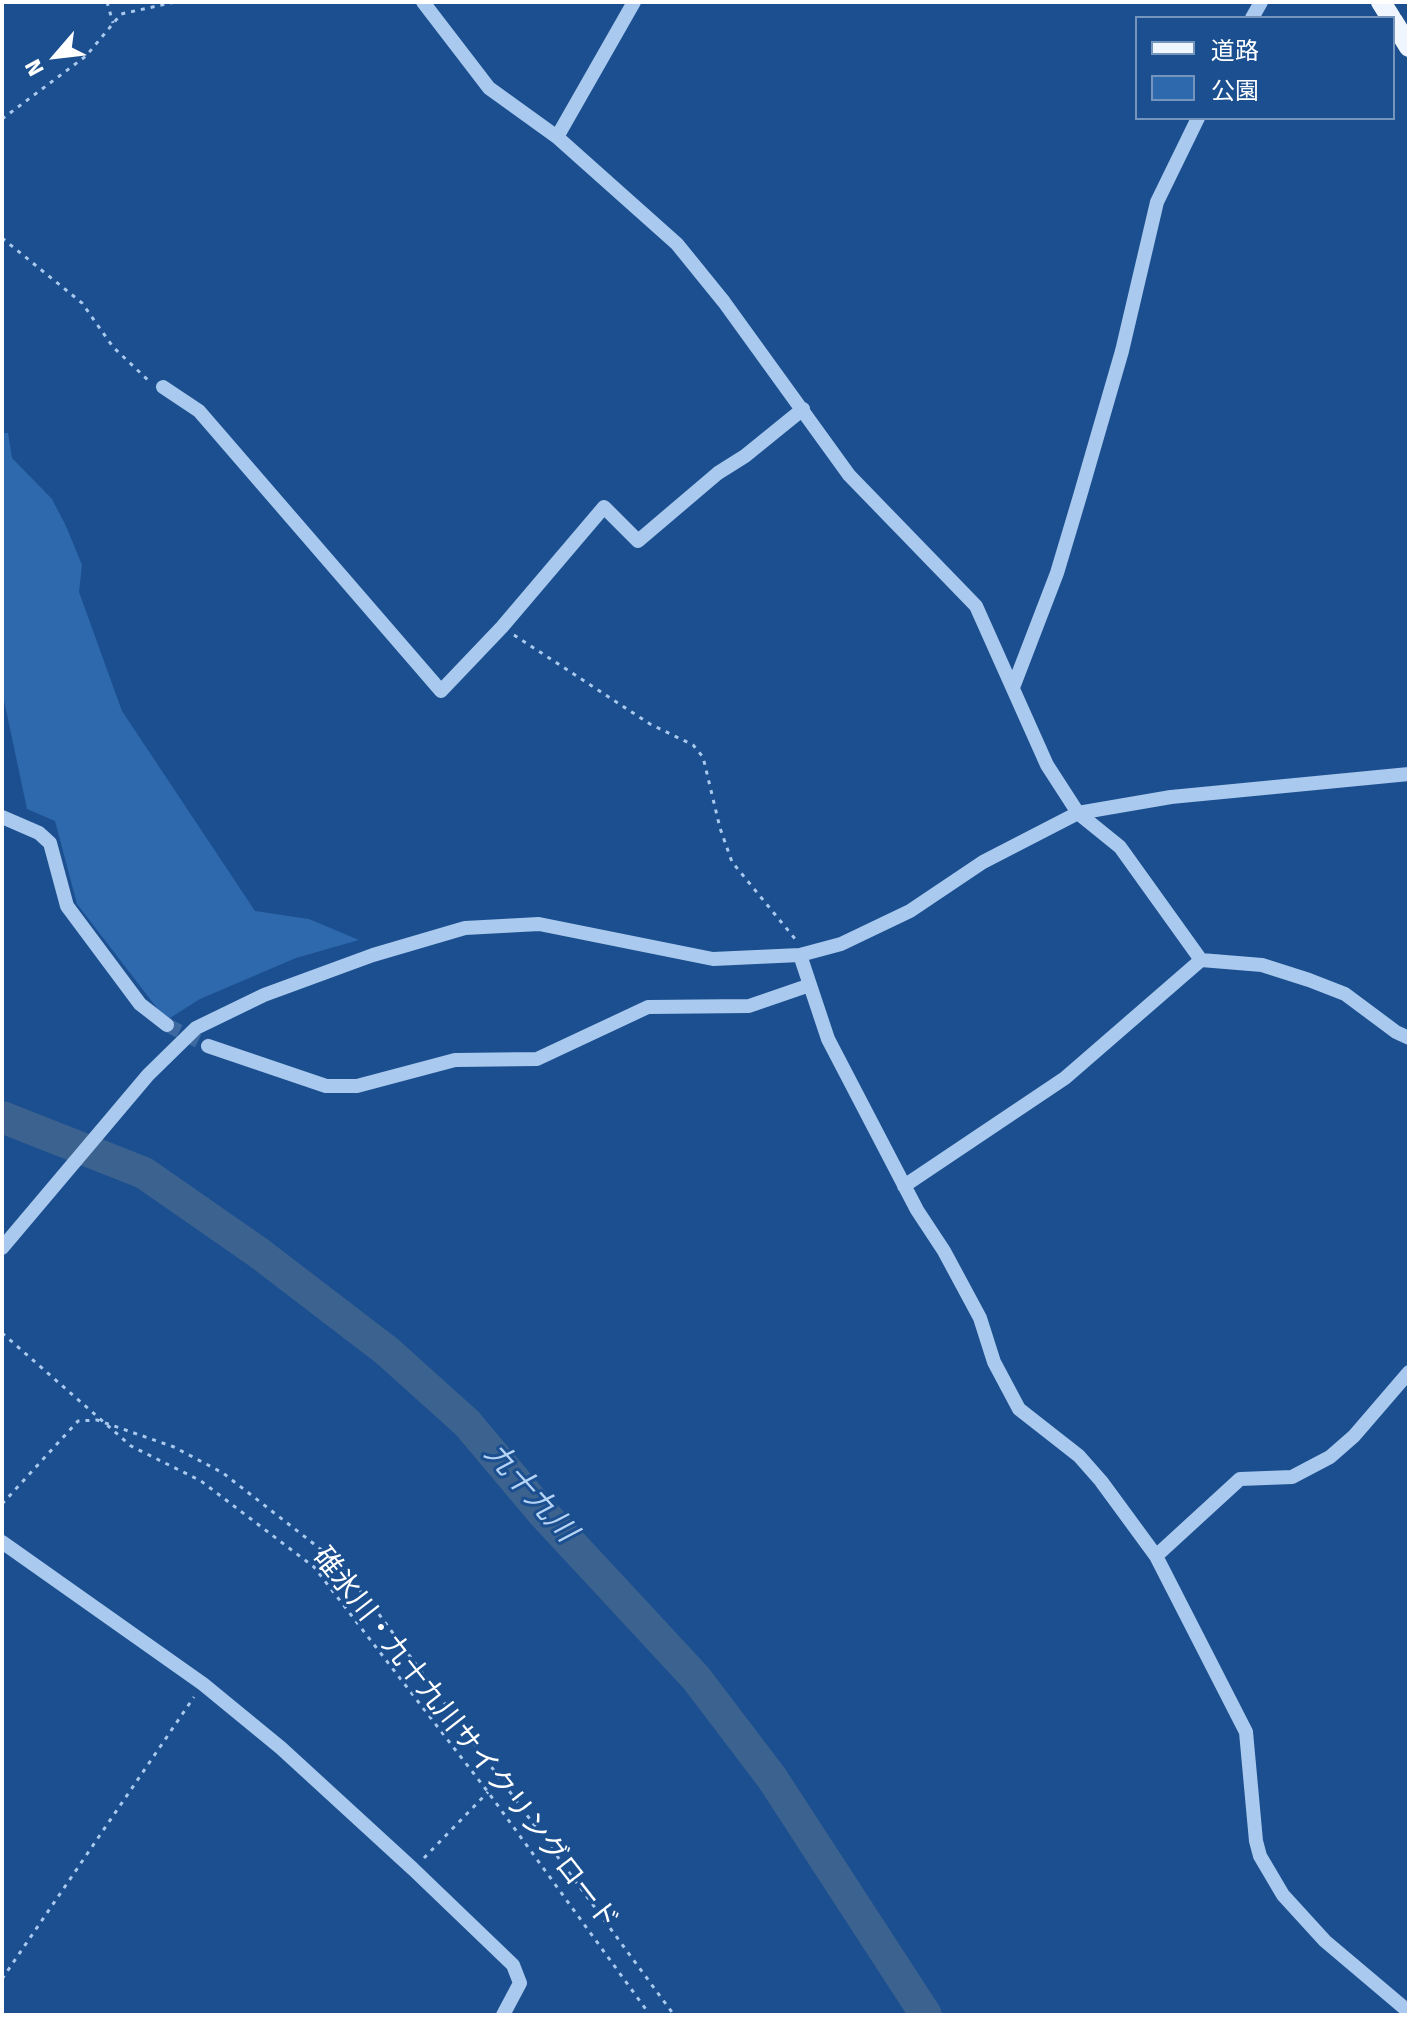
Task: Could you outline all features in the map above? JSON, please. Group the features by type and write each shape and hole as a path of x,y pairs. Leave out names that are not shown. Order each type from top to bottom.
{"main road":[{"path":"1395,25 1409,47"}],"street":[{"path":"423,2 489,88 557,137 677,244 803,409 849,475 976,606 1014,685 1047,765 1078,813 1120,847 1201,960"},
{"path":"557,137 634,2"},
{"path":"1014,685 1057,573 1080,496 1122,351 1157,202 1197,120"},
{"path":"163,387 199,411 441,691 502,627 604,507 638,541 718,473 745,456 803,409"},
{"path":"2,1248 176,1045 217,1016 373,955 465,928 539,924 713,959 800,955 841,944 910,911 983,862 1078,813 1171,797 1409,774"},
{"path":"2,817 39,833 50,843 67,906 140,1004 167,1025"},
{"path":"800,955 828,1039 904,1186 980,1318 994,1362 1019,1409 1079,1456 1156,1556 1246,1732 1260,1856 1283,1895 1325,1941 1409,2012"},
{"path":"904,1186 1065,1078 1201,960 1262,965 1309,980 1345,994 1396,1032 1409,1038"},
{"path":"208,1046 326,1086 348,1087 455,1060 537,1059 648,1007 749,1006 810,985"},
{"path":"1156,1556 1240,1479 1292,1477 1330,1457 1354,1436 1409,1372"},
{"path":"2,1542 203,1684 281,1748 413,1869 513,1965 520,1983 503,2015"}],"path":[{"path":"107,2 113,23"},
{"path":"2,119 86,56 121,14 175,2"},
{"path":"2,238 82,303 113,347 149,381 163,387"},
{"path":"502,627 650,724 693,745 703,757 720,828 732,862 770,911 794,934 800,955"},
{"name":"碓氷川・九十九川サイクリングロード","path":"2,1333 97,1420 131,1446 201,1481 314,1567 488,1792 650,2015"},
{"path":"2,1504 78,1421 97,1420 174,1447 223,1473 332,1558 373,1606 674,2015"},
{"path":"2,1979 203,1684"},
{"path":"413,1869 488,1792"}],"green space":[{"path":"2,433 8,433 12,458 52,499 66,526 82,565 79,592 122,711 255,911 309,919 359,940 296,958 200,999 170,1018 160,1012 77,904 55,821 27,809 2,691"}],"waterway":[{"name":"九十九川","path":"2,1117 144,1173 259,1253 387,1351 467,1423 541,1511 696,1678 772,1778 926,2015"}],"tunnel":[{"path":"167,1025 208,1046"}]}
